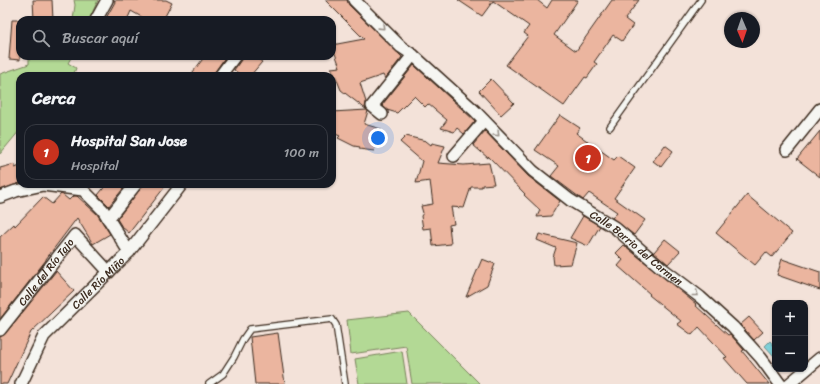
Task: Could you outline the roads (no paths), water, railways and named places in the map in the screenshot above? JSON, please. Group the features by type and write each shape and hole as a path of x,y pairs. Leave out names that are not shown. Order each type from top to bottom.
{"street":[{"path":"98,16 107,0"},
{"name":"Calle Barrio del Carmen","path":"354,0 401,47 413,55 475,111 533,171 570,200 614,227 663,269 700,297 732,327 761,358 780,384"},
{"path":"382,114 372,106 413,55"},
{"path":"223,72 232,60"},
{"path":"787,150 820,109"},
{"path":"454,156 484,121"},
{"path":"0,197 30,188"},
{"path":"67,188 83,190 102,210 128,252"},
{"path":"108,219 133,188"},
{"name":"Calle Río Miño","path":"21,384 44,336 128,252 179,188"},
{"name":"Calle del Río Tajo","path":"0,330 75,235 109,272"},
{"path":"789,384 820,358"}],"lane":[{"path":"610,127 701,0"},
{"path":"210,384 224,374 250,329 332,319 336,325 345,384"}],"water":[{"path":"770,341 772,343 772,354 765,346"}],"place":[{"name":"Hospital San Jose","path":"588,158"}]}
